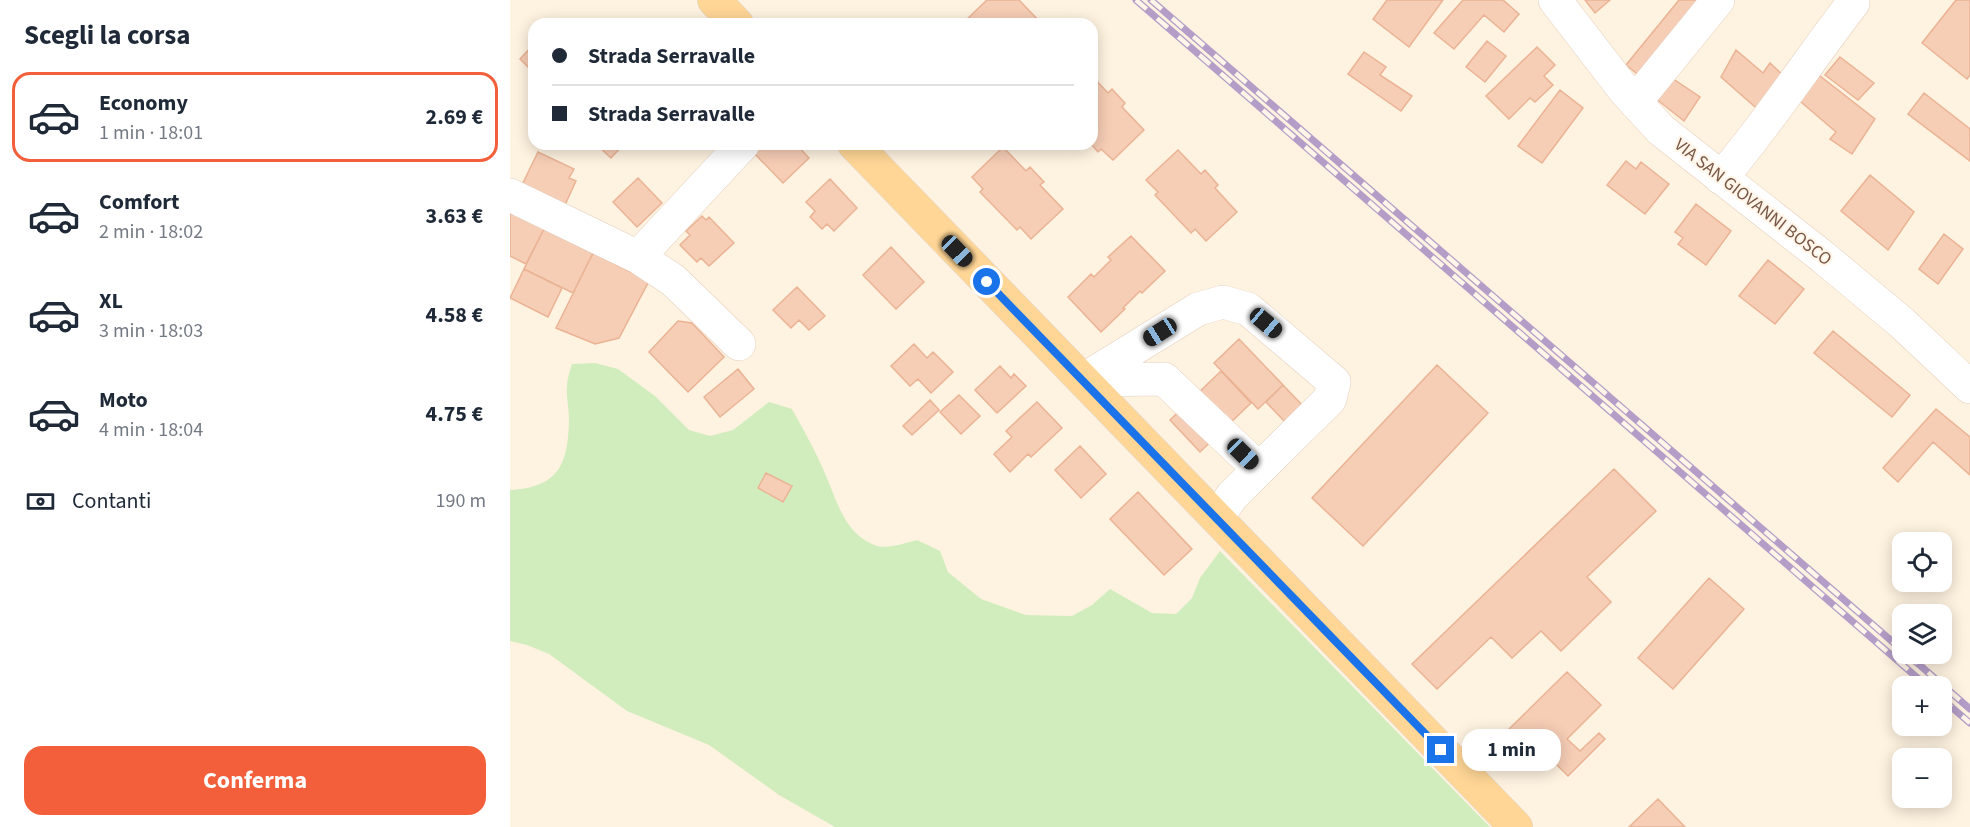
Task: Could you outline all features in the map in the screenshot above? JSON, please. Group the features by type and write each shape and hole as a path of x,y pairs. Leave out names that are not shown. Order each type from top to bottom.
{"main road":[{"path":"714,0 730,18"},
{"path":"862,153 1516,827"}],"street":[{"name":"VIA SAN GIOVANNI BOSCO","path":"1555,0 1635,102 1662,130 1841,272 1902,323 1970,387"},
{"path":"1635,102 1718,0"},
{"path":"1721,178 1787,95 1812,56 1852,3"},
{"path":"638,257 737,150"},
{"path":"510,195 638,257 673,279 740,344"},
{"path":"1083,380 1198,309 1223,303 1248,309 1334,381 1330,399 1232,496 1217,518"},
{"path":"1083,380 1164,379 1259,469"}],"green space":[{"path":"595,363 618,369 655,396 689,430 710,436 733,430 769,402 792,409 817,455 842,513 854,531 877,546 895,546 917,540 940,551 948,572 981,599 1026,615 1072,616 1092,605 1110,589 1152,613 1176,614 1192,598 1200,578 1220,551 1490,827 835,827 779,795 709,745 627,711 549,654 510,641 510,490 540,484 558,471 563,461 568,435 567,384 572,364"}],"building":[{"path":"987,0 1019,0 1036,18 968,18"},
{"path":"1387,0 1443,0 1409,47 1373,19"},
{"path":"1463,0 1503,0 1519,14 1504,32 1484,15 1454,49 1434,33"},
{"path":"1585,0 1610,0 1595,13"},
{"path":"1679,0 1705,0 1641,77 1626,65"},
{"path":"1956,0 1970,0 1970,75 1967,79 1922,43"},
{"path":"1487,41 1506,56 1485,82 1466,67"},
{"path":"1537,47 1555,65 1544,76 1553,85 1535,102 1530,98 1509,119 1486,96"},
{"path":"528,50 528,67 520,59"},
{"path":"1736,50 1763,73 1770,63 1787,79 1762,113 1721,77"},
{"path":"1364,52 1386,67 1380,75 1412,96 1401,111 1348,74"},
{"path":"1840,57 1874,83 1858,100 1825,75"},
{"path":"1815,72 1875,119 1852,154 1830,139 1836,132 1794,96"},
{"path":"1666,74 1700,97 1684,121 1650,94"},
{"path":"1098,82 1108,93 1112,89 1125,103 1122,107 1144,130 1113,160 1101,149 1098,152"},
{"path":"1560,90 1583,108 1542,163 1518,146"},
{"path":"1924,93 1970,129 1970,161 1908,114"},
{"path":"602,150 618,150 611,158"},
{"path":"757,150 802,150 809,158 783,183 754,153"},
{"path":"1000,150 1006,150 1026,171 1030,167 1044,182 1040,185 1063,209 1031,239 1020,227 1017,230 980,192 983,189 972,177"},
{"path":"1178,150 1201,174 1205,170 1218,185 1215,188 1237,212 1206,241 1195,229 1191,233 1155,195 1158,192 1146,180"},
{"path":"538,152 574,169 569,178 576,181 564,207 522,185"},
{"path":"1626,161 1636,169 1641,162 1669,184 1645,214 1607,185"},
{"path":"1870,175 1914,212 1888,250 1841,211"},
{"path":"638,178 662,203 637,227 613,202"},
{"path":"830,179 857,208 834,231 827,224 822,229 810,217 815,211 806,202"},
{"path":"1696,204 1731,231 1706,265 1678,244 1683,238 1675,232"},
{"path":"510,213 544,229 526,264 510,256"},
{"path":"702,216 706,220 709,217 734,243 709,266 701,258 697,262 680,245 690,235 686,231"},
{"path":"544,229 593,253 573,293 524,269"},
{"path":"1944,234 1963,249 1938,284 1919,269"},
{"path":"1131,236 1165,271 1142,293 1140,291 1101,332 1068,297 1091,274 1094,277 1111,260 1108,257"},
{"path":"891,247 924,282 896,309 863,275"},
{"path":"593,253 649,281 619,338 595,344 556,328"},
{"path":"1768,260 1804,289 1775,324 1739,296"},
{"path":"524,269 562,288 548,317 510,298"},
{"path":"797,287 825,316 809,330 799,320 791,328 773,310"},
{"path":"678,321 692,323 724,357 688,392 649,352"},
{"path":"1833,331 1910,395 1892,417 1814,353"},
{"path":"1239,339 1283,385 1258,409 1214,363"},
{"path":"914,344 927,358 933,352 953,372 931,393 918,379 910,386 891,366"},
{"path":"1437,365 1488,413 1363,546 1312,498"},
{"path":"1000,366 1011,378 1014,374 1026,386 997,413 975,390"},
{"path":"738,369 754,389 720,417 704,397"},
{"path":"1221,371 1251,403 1200,452 1170,420"},
{"path":"1283,385 1302,405 1285,422 1266,402"},
{"path":"959,395 980,416 961,434 940,412"},
{"path":"930,400 939,410 912,435 903,426"},
{"path":"1037,402 1062,428 1031,457 1028,454 1010,472 994,454 1012,437 1006,431"},
{"path":"1936,409 1970,437 1970,475 1933,442 1898,482 1883,468"},
{"path":"1080,446 1106,474 1081,498 1055,470"},
{"path":"1614,469 1656,511 1587,577 1611,602 1561,651 1541,631 1512,658 1491,637 1437,689 1412,664"},
{"path":"766,473 792,486 783,502 758,488"},
{"path":"1138,492 1192,549 1164,575 1110,519"},
{"path":"1709,578 1744,609 1673,689 1638,658"},
{"path":"1567,672 1601,705 1567,739 1580,751 1599,733 1605,739 1568,776 1542,750 1531,761 1504,734"},
{"path":"1658,799 1685,827 1629,827"}],"railway":[{"path":"1136,0 1915,676"},
{"path":"1151,0 1892,641"},
{"path":"1918,664 1970,709"},
{"path":"1952,707 1970,723"}],"route":[{"path":"987,282 1441,750"}]}
